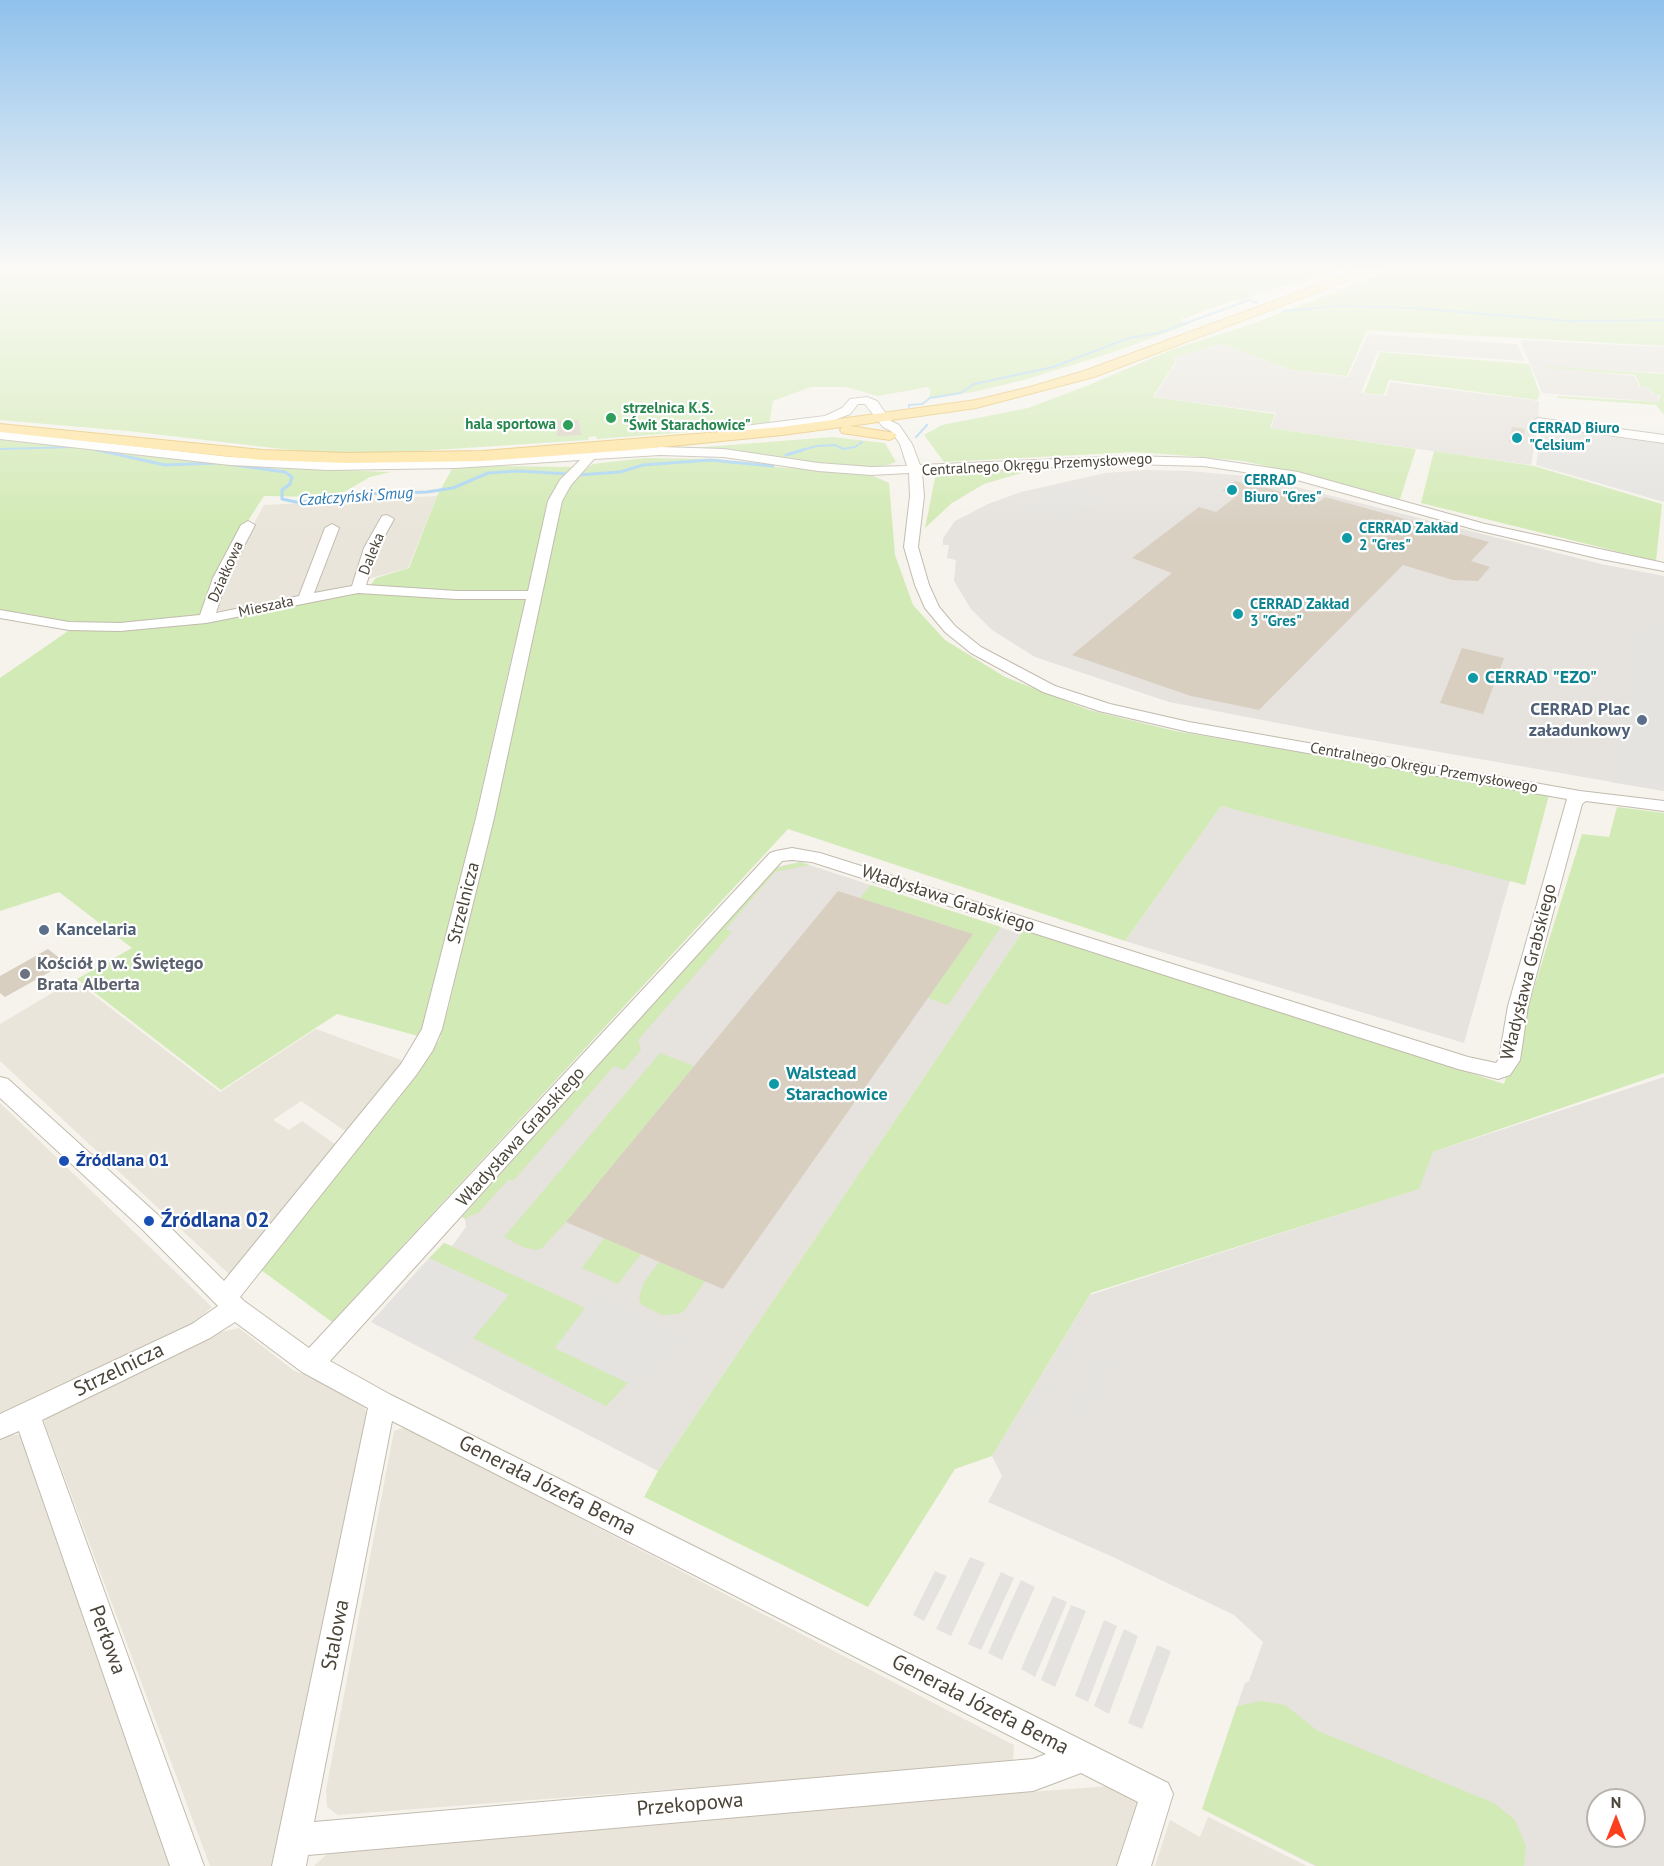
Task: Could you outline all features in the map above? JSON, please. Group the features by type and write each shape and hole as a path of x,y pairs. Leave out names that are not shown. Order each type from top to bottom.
{"main road":[{"path":"0,428 300,457 414,458 749,439 842,426 886,423 1007,398 1084,376 1143,354"},
{"path":"842,426 861,416 886,423 909,417"}],"street":[{"path":"0,435 230,461 328,466 443,464 593,445 732,432 814,421 841,415 856,400 867,400 906,444 915,470 844,469 694,452 593,445 466,450"},
{"path":"1538,422 1664,439"},
{"name":"Strzelnicza","path":"0,1427 201,1331 230,1303 422,1050 432,1029 485,818 558,495 593,445"},
{"name":"Centralnego Okręgu Przemysłowego","path":"1664,567 1601,555 1482,527 1298,476 1230,465 1186,461 1129,460 915,470 917,496 911,547 921,585 932,608 966,643 1022,676 1088,703 1157,721 1569,793 1578,797 1586,796 1664,806"},
{"name":"Daleka","path":"358,589 371,548 387,519"},
{"name":"Działkowa","path":"206,619 220,578 248,525"},
{"path":"305,599 332,528"},
{"name":"Mieszała","path":"0,614 46,623 100,628 206,619 358,589 457,595 534,595"},
{"name":"Władysława Grabskiego","path":"311,1364 776,857 792,854 814,857 1455,1061 1498,1071 1502,1070 1509,1060 1518,1006 1573,803 1578,797"},
{"name":"Generała Józefa Bema","path":"0,1085 149,1221 230,1303 311,1364 382,1403 1157,1794 1134,1866"},
{"name":"Stalowa","path":"292,1853 382,1403"},
{"name":"Perłowa","path":"27,1415 187,1866"},
{"name":"Przekopowa","path":"292,1853 1033,1775 1083,1756"}],"shaded area":[{"path":"1185,354 1248,354 1291,370 1348,377 1359,354 1377,354 1361,393 1386,396 1390,382 1539,401 1538,426 1531,465 1271,428 1276,413 1154,397 1177,361 1171,358"},
{"path":"1423,354 1522,354 1525,361"},
{"path":"1526,354 1664,354 1664,373 1547,367 1634,376 1640,387 1648,387 1653,394 1658,395 1659,402 1542,393"},
{"path":"1542,428 1664,444 1664,502 1536,465"},
{"path":"1145,470 1190,471 1257,477 1601,564 1664,576 1664,791 1330,733 1169,702 1035,657 992,630 971,609 954,581 956,560 947,558 949,545 943,545 943,538 955,521 988,504 1021,492 1105,473"},
{"path":"1067,485 1104,493 1101,496 1108,498 1092,509 1085,507 1077,513 1082,515 1074,521 1067,519 1063,522 1010,506 1021,498 1031,501 1035,498 1030,494"},
{"path":"437,496 408,568 364,580 356,585 223,611 214,610 233,562 264,505"},
{"name":"CERRAD Plac załadunkowy","path":"1640,617 1664,619 1664,791 1610,782 1629,658"},
{"path":"1221,806 1510,880 1464,1043 1125,941"},
{"path":"800,862 1021,934 658,1471 371,1322 444,1243 452,1246 466,1227 465,1219 462,1217 775,867"},
{"path":"74,980 220,1092 316,1029 401,1060 401,1068 348,1133 301,1101 273,1120 289,1130 302,1121 339,1147 230,1275 0,1061 0,1024"},
{"path":"1664,1077 1664,1866 1315,1866 1202,1809 1245,1683 1249,1681 1263,1642 1234,1615 1113,1557 988,1502 1002,1476 992,1456 1090,1295 1418,1189 1433,1152"},
{"path":"0,1103 212,1307 191,1326 0,1416"},
{"path":"429,1258 509,1295 452,1363 371,1322"},
{"path":"596,1295 690,1336 643,1390 555,1348"},
{"path":"239,1328 293,1370 364,1407 367,1414 275,1866 210,1866 44,1422 50,1412 217,1333"},
{"path":"1068,1340 1078,1345 1035,1419 1024,1414"},
{"path":"1097,1353 1120,1364 1085,1425 1061,1413"},
{"path":"405,1427 1014,1745 1013,1763 338,1815 327,1807 326,1790 394,1431"},
{"path":"0,1435 20,1435 174,1866 0,1866"},
{"path":"970,1557 985,1563 951,1636 936,1629"},
{"path":"935,1571 947,1576 924,1621 913,1615"},
{"path":"1001,1572 1014,1578 981,1650 968,1644"},
{"path":"1021,1580 1035,1587 1002,1660 988,1653"},
{"path":"1053,1596 1067,1602 1035,1677 1021,1669"},
{"path":"1071,1605 1086,1611 1055,1687 1041,1680"},
{"path":"1104,1620 1117,1626 1088,1702 1075,1696"},
{"path":"1124,1629 1138,1636 1109,1714 1094,1706"},
{"path":"1157,1645 1171,1651 1142,1729 1128,1723"},
{"path":"1108,1786 1141,1805 1121,1866 314,1866 336,1846"},
{"path":"1208,1817 1307,1866 1155,1866 1170,1820 1200,1837"}],"green space":[{"path":"0,354 1107,354 1024,380 973,392 928,399 931,391 928,387 878,396 846,387 811,387 773,401 769,426 597,439 596,436 589,437 588,440 388,453 325,454 128,431 0,420"},
{"path":"1161,354 1185,354 1171,358 1176,361 1153,397 1275,414 1270,428 1416,449 1400,499 1243,461 1190,456 1135,452 944,462 924,435 942,425 1028,408"},
{"path":"1249,354 1357,354 1347,376 1292,370"},
{"path":"1379,354 1406,354 1529,364 1540,394 1537,400 1389,380 1384,395 1364,393"},
{"path":"1547,366 1664,374 1664,415 1656,405 1558,398 1558,396 1659,402 1660,395 1654,394 1648,387 1641,387 1635,375 1547,368"},
{"path":"832,437 885,443 896,462 882,467 834,465 691,448"},
{"path":"0,439 269,468 391,472 370,477 346,491 323,497 264,496 229,550 200,615 135,622 74,622 0,611"},
{"path":"1434,451 1534,466 1662,504 1656,561 1421,503"},
{"path":"645,458 716,459 775,467 869,474 889,483 895,555 913,605 945,640 1005,677 1089,710 1175,731 1549,795 1525,885 1221,806 1125,941 788,829 332,1322 261,1270 439,1041 449,1006 562,495 572,479 593,464"},
{"path":"1045,466 984,484 952,503 925,528 935,478 954,471"},
{"path":"453,467 575,467 553,496 514,647 431,1011 422,1037 337,1014 221,1090 77,979 132,948 59,892 0,911 0,678 71,629 107,629 366,591 376,578 409,568 437,496"},
{"path":"1617,807 1664,813 1664,1073 1433,1152 1419,1189 1091,1293 992,1456 955,1469 868,1607 644,1497 658,1471 1025,928 1504,1084 1582,834 1609,837"},
{"path":"800,862 810,865 775,872 726,929 732,932 638,1040 641,1050 624,1070 614,1066 514,1180 508,1180 478,1213 465,1219 462,1217 774,869"},
{"path":"871,885 1001,927 948,1005 928,998 973,934 860,898"},
{"path":"660,1053 694,1066 566,1222 542,1248 536,1250 523,1247 504,1237"},
{"path":"604,1238 641,1254 618,1284 582,1268"},
{"path":"444,1243 585,1308 555,1348 628,1383 606,1406 473,1338 508,1295 429,1258"},
{"path":"659,1262 705,1281 685,1310 679,1314 662,1315 642,1305 639,1299 643,1284"},
{"path":"1261,1701 1285,1705 1318,1731 1494,1803 1515,1820 1526,1846 1524,1866 1317,1866 1202,1809 1237,1706"}],"building":[{"name":"hala sportowa","path":"579,420 581,435 557,436 555,421"},
{"name":"CERRAD Biuro \"Celsium\"","path":"1512,427 1525,429 1523,444 1509,442"},
{"name":"CERRAD Zakład 3 \"Gres\"","path":"1235,481 1319,502 1325,497 1489,542 1471,561 1490,567 1478,581 1453,580 1403,565 1259,710 1191,696 1072,655 1172,573 1132,558 1199,507 1216,512 1238,495 1222,491"},
{"name":"CERRAD \"EZO\"","path":"1462,648 1504,658 1483,714 1440,703"},
{"name":"Walstead Starachowice","path":"838,891 973,934 723,1289 566,1222"},
{"name":"Kościół p w. Świętego Brata Alberta","path":"48,949 70,966 60,972 55,969 5,997 0,993 0,976"}],"waterway":[{"name":"Czałczyński Smug","path":"909,407 909,405 922,404 930,398 961,393 974,384 1053,367 1087,354"},
{"name":"Czałczyński Smug","path":"916,437 927,425"},
{"name":"Czałczyński Smug","path":"798,451 817,446 835,445 843,449 855,447 862,442"},
{"name":"Czałczyński Smug","path":"0,449 76,447"},
{"name":"Czałczyński Smug","path":"92,449 105,451"},
{"name":"Czałczyński Smug","path":"97,450 165,465 218,463"},
{"name":"Czałczyński Smug","path":"786,455 803,450"},
{"name":"Czałczyński Smug","path":"578,475 620,472 643,465 710,460 773,466"},
{"name":"Czałczyński Smug","path":"234,465 285,472 292,477 290,484 282,490 282,499 296,502 325,501 363,494 427,492 453,488 488,473 518,471 569,474"}],"place":[{"name":"strzelnica K.S. \"Świt Starachowice\"","path":"611,418"},
{"name":"hala sportowa","path":"568,425"},
{"name":"CERRAD Biuro \"Celsium\"","path":"1517,438"},
{"name":"CERRAD Biuro \"Gres\"","path":"1232,490"},
{"name":"CERRAD Zakład 2 \"Gres\"","path":"1347,538"},
{"name":"CERRAD Zakład 3 \"Gres\"","path":"1238,614"},
{"name":"CERRAD \"EZO\"","path":"1473,678"},
{"name":"CERRAD Plac załadunkowy","path":"1642,720"},
{"name":"Kancelaria","path":"44,930"},
{"name":"Kościół p w. Świętego Brata Alberta","path":"25,974"},
{"name":"Walstead Starachowice","path":"774,1084"},
{"name":"Źródlana 01","path":"64,1161"},
{"name":"Źródlana 02","path":"149,1221"}]}
